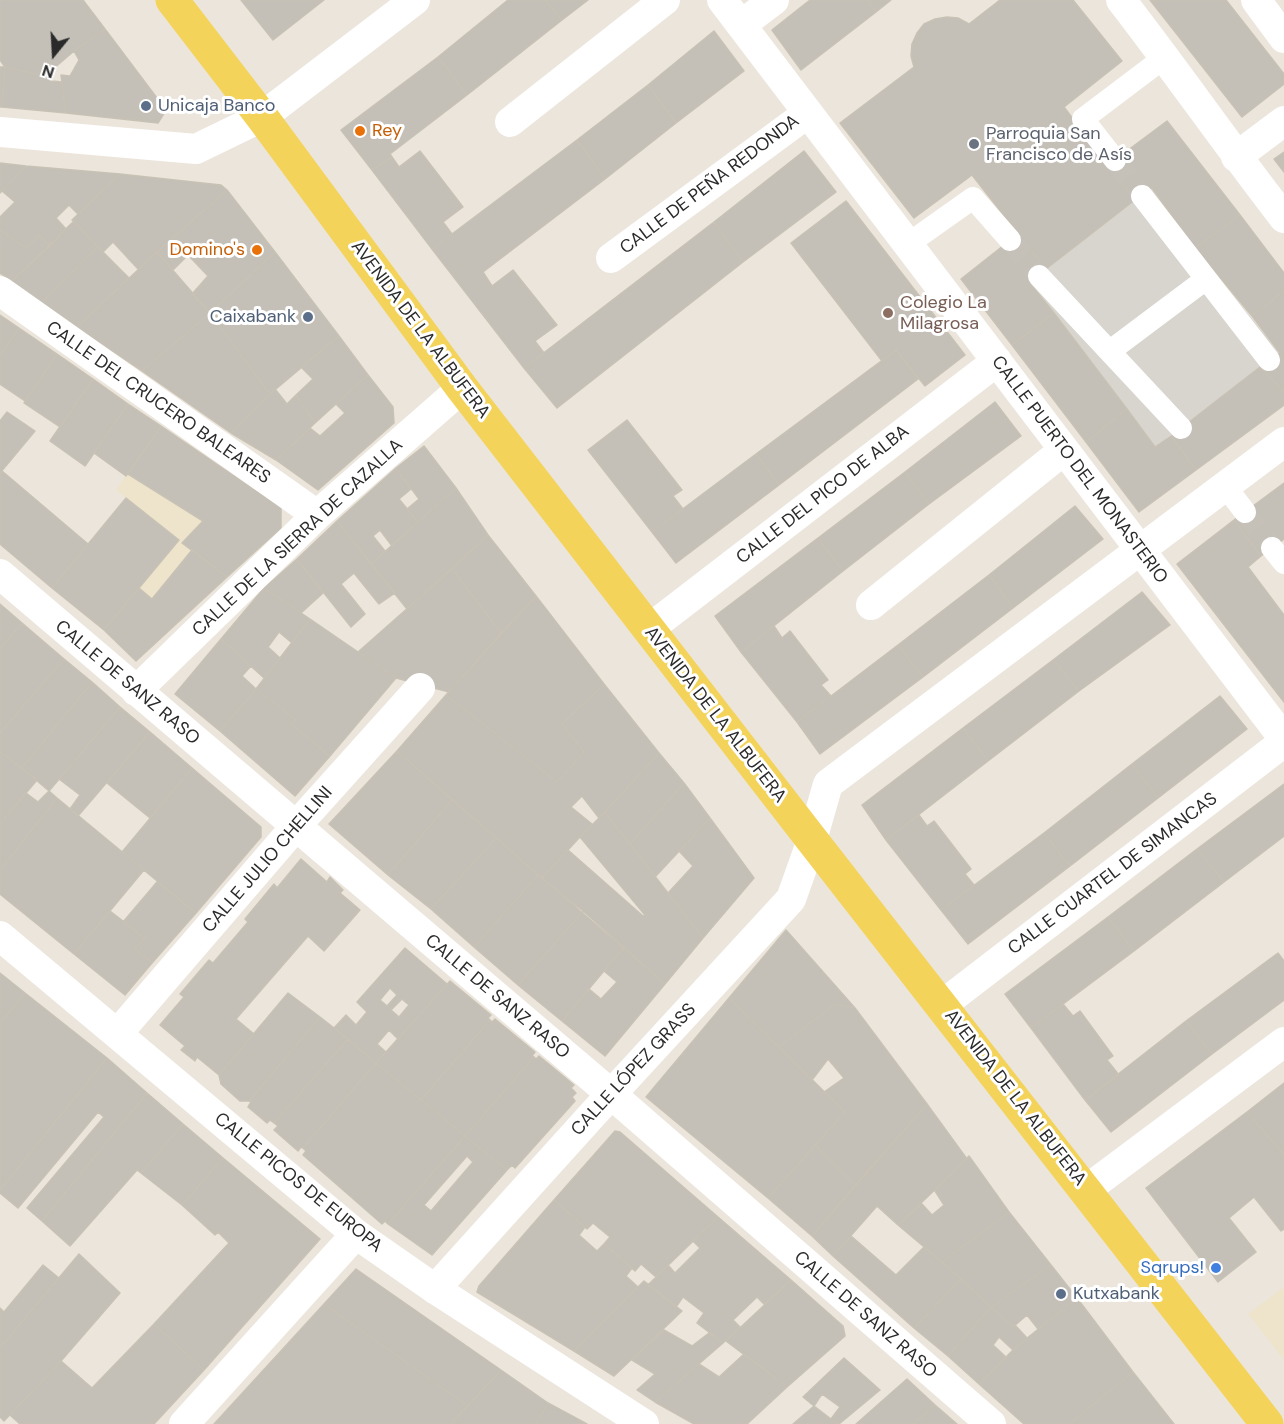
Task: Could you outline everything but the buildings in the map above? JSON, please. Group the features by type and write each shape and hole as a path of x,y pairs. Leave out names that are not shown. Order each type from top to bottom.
{"main road":[{"name":"AVENIDA DE LA ALBUFERA","path":"172,0 262,117 462,388 1267,1424"}],"street":[{"path":"0,132 196,149 262,117 415,0"},
{"path":"510,122 665,0"},
{"name":"CALLE PUERTO DEL MONASTERIO","path":"722,0 1284,740"},
{"path":"741,25 774,0"},
{"path":"1121,0 1165,57 1236,157 1284,218"},
{"path":"1256,0 1284,38"},
{"path":"1115,160 1083,119 1165,57"},
{"name":"CALLE DE PEÑA REDONDA","path":"611,258 808,113"},
{"path":"1236,157 1284,121"},
{"path":"1142,196 1269,360"},
{"path":"908,244 973,198 1010,240"},
{"path":"1038,276 1181,428"},
{"path":"1110,351 1206,279"},
{"name":"CALLE DEL CRUCERO BALEARES","path":"0,291 317,515"},
{"name":"CALLE DEL PICO DE ALBA","path":"649,629 997,361"},
{"name":"CALLE DE LA SIERRA DE CAZALLA","path":"136,691 317,515 462,388"},
{"name":"CALLE LÓPEZ GRASS","path":"435,1289 791,899 812,840 828,784 1284,442"},
{"path":"871,605 1065,450"},
{"path":"1225,486 1245,512"},
{"name":"CALLE DE SANZ RASO","path":"0,574 611,1094 991,1424"},
{"name":"CALLE JULIO CHELLINI","path":"118,1033 296,826 420,688"},
{"name":"CALLE CUARTEL DE SIMANCAS","path":"942,1005 1284,740"},
{"name":"CALLE PICOS DE EUROPA","path":"0,936 356,1234 435,1289 644,1424"},
{"path":"1086,1190 1284,1042"},
{"path":"184,1424 356,1234"}],"shaded area":[{"path":"1152,188 1195,248 1280,353 1155,447 1029,282"},
{"path":"161,426 281,508 281,528 136,661 104,630 178,540 116,490"},
{"path":"1284,1287 1284,1360 1248,1314"}],"tunnel":[{"path":"1115,160 1142,196"},
{"path":"1010,240 1039,276"},
{"path":"1245,512 1272,548"}],"place":[{"name":"Unicaja Banco","path":"146,106"},
{"name":"Rey","path":"360,131"},
{"name":"Parroquia San Francisco de Asís","path":"974,144"},
{"name":"Domino's","path":"257,250"},
{"name":"Colegio La Milagrosa","path":"888,313"},
{"name":"Caixabank","path":"308,317"},
{"name":"Sqrups!","path":"1216,1268"},
{"name":"Kutxabank","path":"1061,1294"}]}
